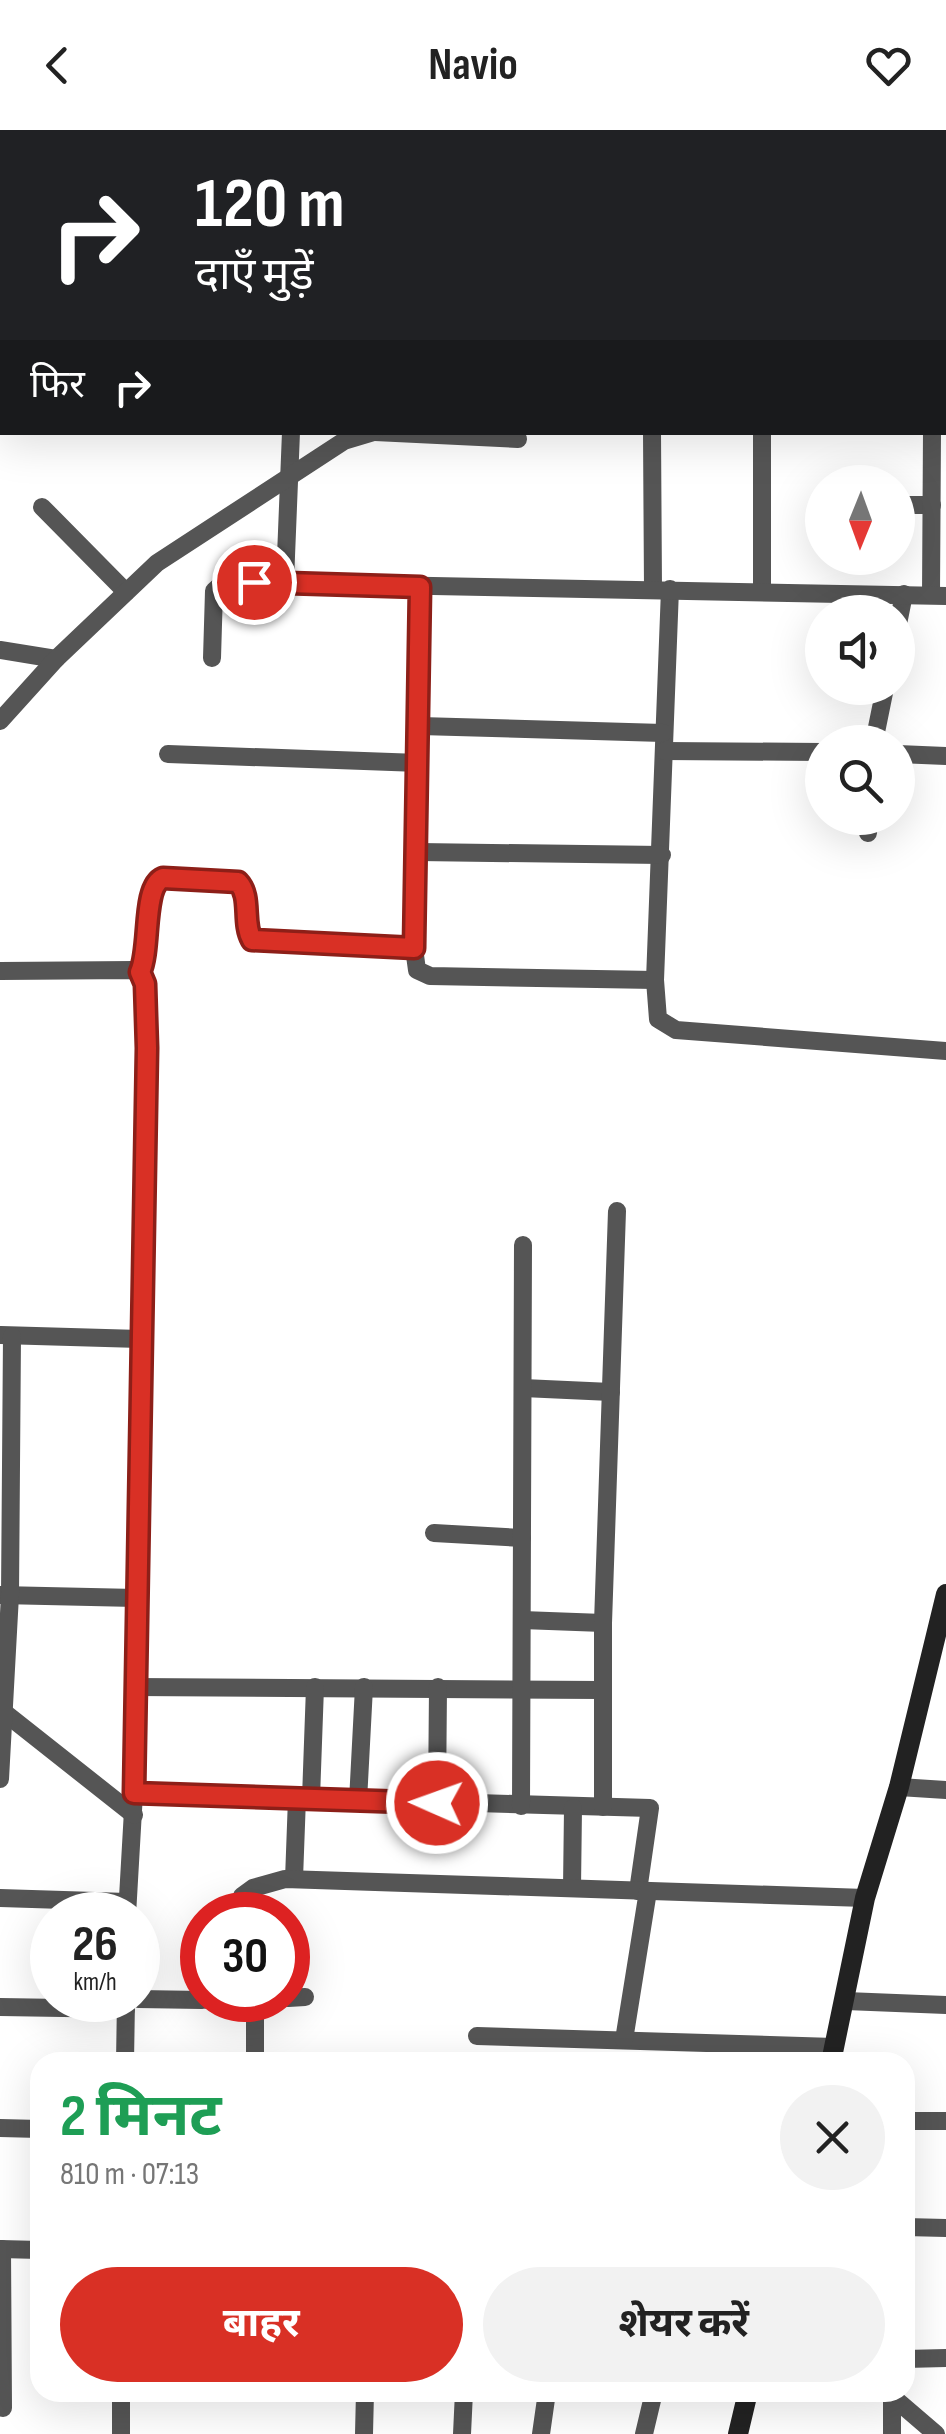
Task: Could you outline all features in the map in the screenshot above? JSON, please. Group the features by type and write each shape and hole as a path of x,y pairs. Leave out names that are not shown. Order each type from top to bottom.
{"street":[{"path":"285,581 291,435"},
{"path":"0,720 56,658 178,546 290,473 344,441 364,435"},
{"path":"428,435 518,440"},
{"path":"652,435 662,589 662,856 656,1014 663,1024 676,1030 946,1051"},
{"path":"762,435 762,590"},
{"path":"212,658 216,586 285,581 938,596 932,435"},
{"path":"915,505 932,505"},
{"path":"42,507 126,592"},
{"path":"420,587 414,948 421,975 655,980"},
{"path":"0,650 56,658"},
{"path":"420,726 805,751"},
{"path":"168,754 419,763"},
{"path":"915,755 946,756"},
{"path":"418,852 662,856"},
{"path":"128,1892 134,1816 147,1048 145,984 140,972 146,958 151,890 163,878 238,882 245,890 248,934 259,942 414,948"},
{"path":"0,971 140,972"},
{"path":"603,1807 602,1623 617,1210"},
{"path":"521,1806 523,1245"},
{"path":"0,1780 6,1335 140,1339"},
{"path":"523,1388 611,1392"},
{"path":"434,1534 522,1538"},
{"path":"5,1594 136,1598"},
{"path":"834,2052 865,1898 900,1787 946,1594"},
{"path":"522,1620 602,1623"},
{"path":"134,1687 602,1690"},
{"path":"294,1880 316,1687"},
{"path":"358,1801 364,1687"},
{"path":"437,1803 438,1687"},
{"path":"1,1712 134,1816"},
{"path":"900,1787 946,1790"},
{"path":"134,1793 650,1808 644,1891 624,2040"},
{"path":"572,1888 573,1808"},
{"path":"248,1892 294,1880 865,1898"},
{"path":"0,1898 30,1900"},
{"path":"846,2001 946,2005"},
{"path":"0,2006 30,2005"},
{"path":"126,2052 128,2022"},
{"path":"255,2022 255,2052"},
{"path":"476,2036 624,2040 791,2052"},
{"path":"915,2122 946,2122"},
{"path":"0,2128 30,2129"},
{"path":"915,2228 946,2228"},
{"path":"3,2408 1,2250 30,2250"},
{"path":"915,2359 946,2358"},
{"path":"121,2434 122,2402"},
{"path":"364,2434 365,2402"},
{"path":"462,2434 464,2402"},
{"path":"541,2434 546,2402"},
{"path":"644,2434 652,2402"},
{"path":"738,2434 746,2402"},
{"path":"890,2402 892,2434"},
{"path":"898,2402 936,2434"}],"route":[{"path":"254,582 420,587 414,948 259,942 248,934 245,890 238,882 163,878 157,879 151,890 148,944 140,972 145,984 147,1048 134,1793 437,1803"}]}
